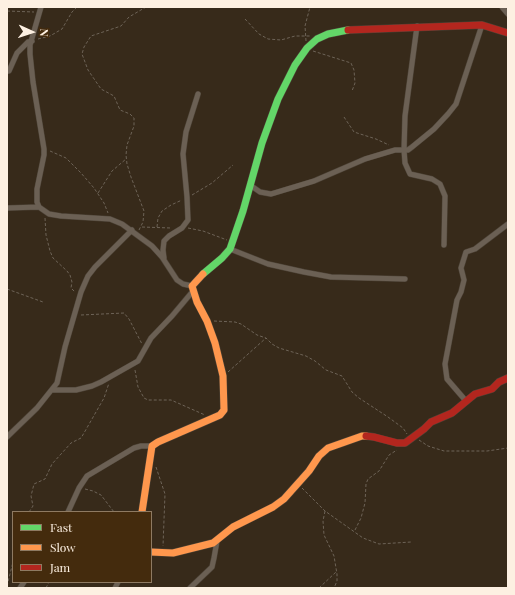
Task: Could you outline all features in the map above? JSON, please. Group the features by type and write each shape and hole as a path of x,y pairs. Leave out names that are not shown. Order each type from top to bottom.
{"street":[{"path":"502,7 508,14"},
{"path":"40,10 30,54 40,121 40,131 44,149 37,189 37,202 39,207 44,211 61,216 110,219 122,224 152,246 164,260 177,280 193,289 197,302 207,321 223,378 224,410 220,415 152,446 141,446 134,448 87,476 79,488 68,511"},
{"path":"250,185 260,192 270,194 314,181 353,163 395,150 404,150 412,147 434,129 456,104 482,25"},
{"path":"53,390 83,389 101,382 134,363 141,357 151,338 172,316 193,289 200,276 222,258 231,246 262,143 278,99 295,65 317,39 341,31 417,26 482,25 508,33"},
{"path":"417,26 405,116 405,163 410,174 432,179 440,184 444,196 444,245"},
{"path":"7,71 9,71 17,53 28,42 32,41"},
{"path":"164,260 164,241 182,228 188,220 183,154 186,132 198,94"},
{"path":"7,208 39,207"},
{"path":"466,401 447,379 445,364 456,300 462,292 464,280 461,268 466,252 475,249 508,224"},
{"path":"7,437 53,390 58,379 65,347 80,296 88,276 95,267 134,232"},
{"path":"231,246 268,264 311,274 350,278 405,279"},
{"path":"152,552 173,553 209,545 217,541 233,527 272,507 284,499 309,471 324,451 334,445 362,436 397,442 410,440 431,422 445,417 475,394 492,390 504,378 508,378"},
{"path":"142,511 152,446"},
{"path":"190,588 212,567 217,541"}],"path":[{"path":"32,41 58,32 66,24 73,11 78,7"},
{"path":"141,227 144,211 126,159 127,145 134,126 134,118 130,114 120,110 114,96 101,89 88,70 83,59 83,51 91,36 121,26 129,17 146,7"},
{"path":"310,7 305,26 308,48 316,53 351,63 354,70 355,83 352,91"},
{"path":"7,10 40,10"},
{"path":"245,19 259,34 268,39 281,40 294,36 322,37"},
{"path":"344,118 354,132 376,139 395,150"},
{"path":"44,149 66,158 94,188 104,203 110,219"},
{"path":"98,194 112,171 126,159"},
{"path":"44,211 46,235 50,251 53,258 67,270 72,282 72,290 80,296"},
{"path":"134,232 141,227 203,230 231,246"},
{"path":"7,289 43,302"},
{"path":"74,316 124,313 129,319 144,350"},
{"path":"207,321 235,322 241,324 257,335 266,338 279,348 306,356 326,370 342,376 352,392 402,428 410,440 444,452 487,451 508,448"},
{"path":"223,378 266,338"},
{"path":"134,363 138,387 144,398 148,400 171,400 211,419"},
{"path":"30,511 33,506 31,496 33,485 45,479 52,464 71,443 81,438 104,398 110,377"},
{"path":"355,531 363,511 366,495 366,484 368,480 379,471 389,455 410,440"},
{"path":"156,465 165,494 162,553"},
{"path":"296,484 310,495 325,511 363,538 379,544 411,542"},
{"path":"79,488 93,491 101,495 113,511"},
{"path":"325,511 323,521 324,535 334,556 337,571 337,581 334,588"},
{"path":"7,586 12,566"},
{"path":"319,588 337,571"}],"traffic: fast":[{"path":"203,274 230,249 243,211 262,143 278,99 295,65 307,48 317,39 328,34 348,30"}],"traffic: slow":[{"path":"142,511 152,446 220,415 224,410 223,376 215,343 207,321 197,302 192,286 203,274"},
{"path":"152,552 173,553 213,543 233,527 273,507 284,499 309,471 319,456 328,448 362,436 366,436"}],"traffic: jam":[{"path":"348,30 482,25 508,33"},
{"path":"366,436 397,443 405,443 431,422 452,413 475,394 492,389 499,382 508,378"}]}
